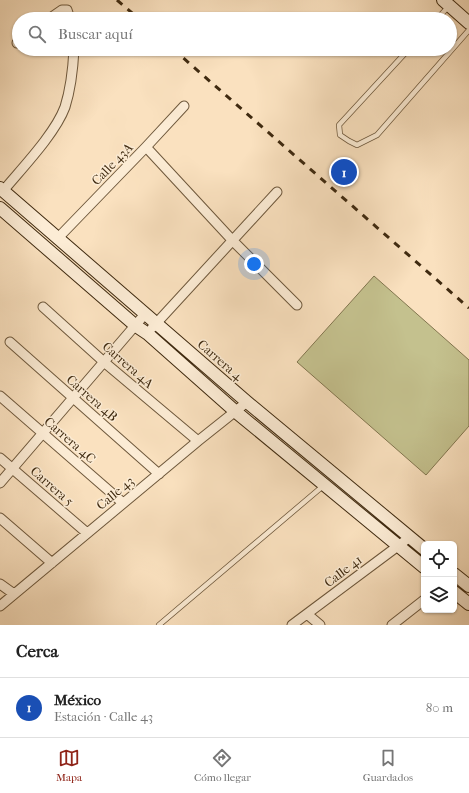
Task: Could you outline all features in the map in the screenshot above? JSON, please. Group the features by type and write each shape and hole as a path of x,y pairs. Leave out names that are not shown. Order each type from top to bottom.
{"street":[{"path":"446,3 455,12"},
{"path":"59,12 62,10 67,10 68,12"},
{"path":"457,14 468,24"},
{"path":"2,190 50,133 64,108 71,83 73,56"},
{"name":"Calle 43A","path":"57,239 184,106"},
{"path":"146,147 233,241 297,305"},
{"name":"Carrera 4","path":"2,190 247,402 421,546"},
{"path":"148,334 277,192"},
{"path":"0,208 136,326 148,334 236,412 421,565"},
{"name":"Carrera 4A","path":"43,307 104,362 198,441"},
{"path":"0,483 145,314"},
{"name":"Carrera 4B","path":"10,342 159,474"},
{"name":"Carrera 4C","path":"0,396 123,504"},
{"name":"Calle 43","path":"0,606 247,402"},
{"name":"Carrera 5","path":"0,458 88,533"},
{"path":"0,518 52,563"},
{"name":"Calle 41","path":"292,625 410,537"},
{"path":"457,577 469,586"},
{"path":"0,584 14,594"},
{"path":"457,594 469,604"},
{"path":"392,625 421,602"},
{"path":"308,614 320,625"}],"lane":[{"path":"441,12 446,3"},
{"path":"457,38 468,24"},
{"path":"403,56 339,125 340,135 357,144 377,136 442,56"},
{"path":"159,625 325,485"}],"shaded area":[{"path":"374,276 469,360 469,426 426,475 297,362"}],"railway":[{"path":"117,0 131,12"},
{"path":"181,56 469,308"}],"place":[{"name":"México","path":"344,172"}]}
